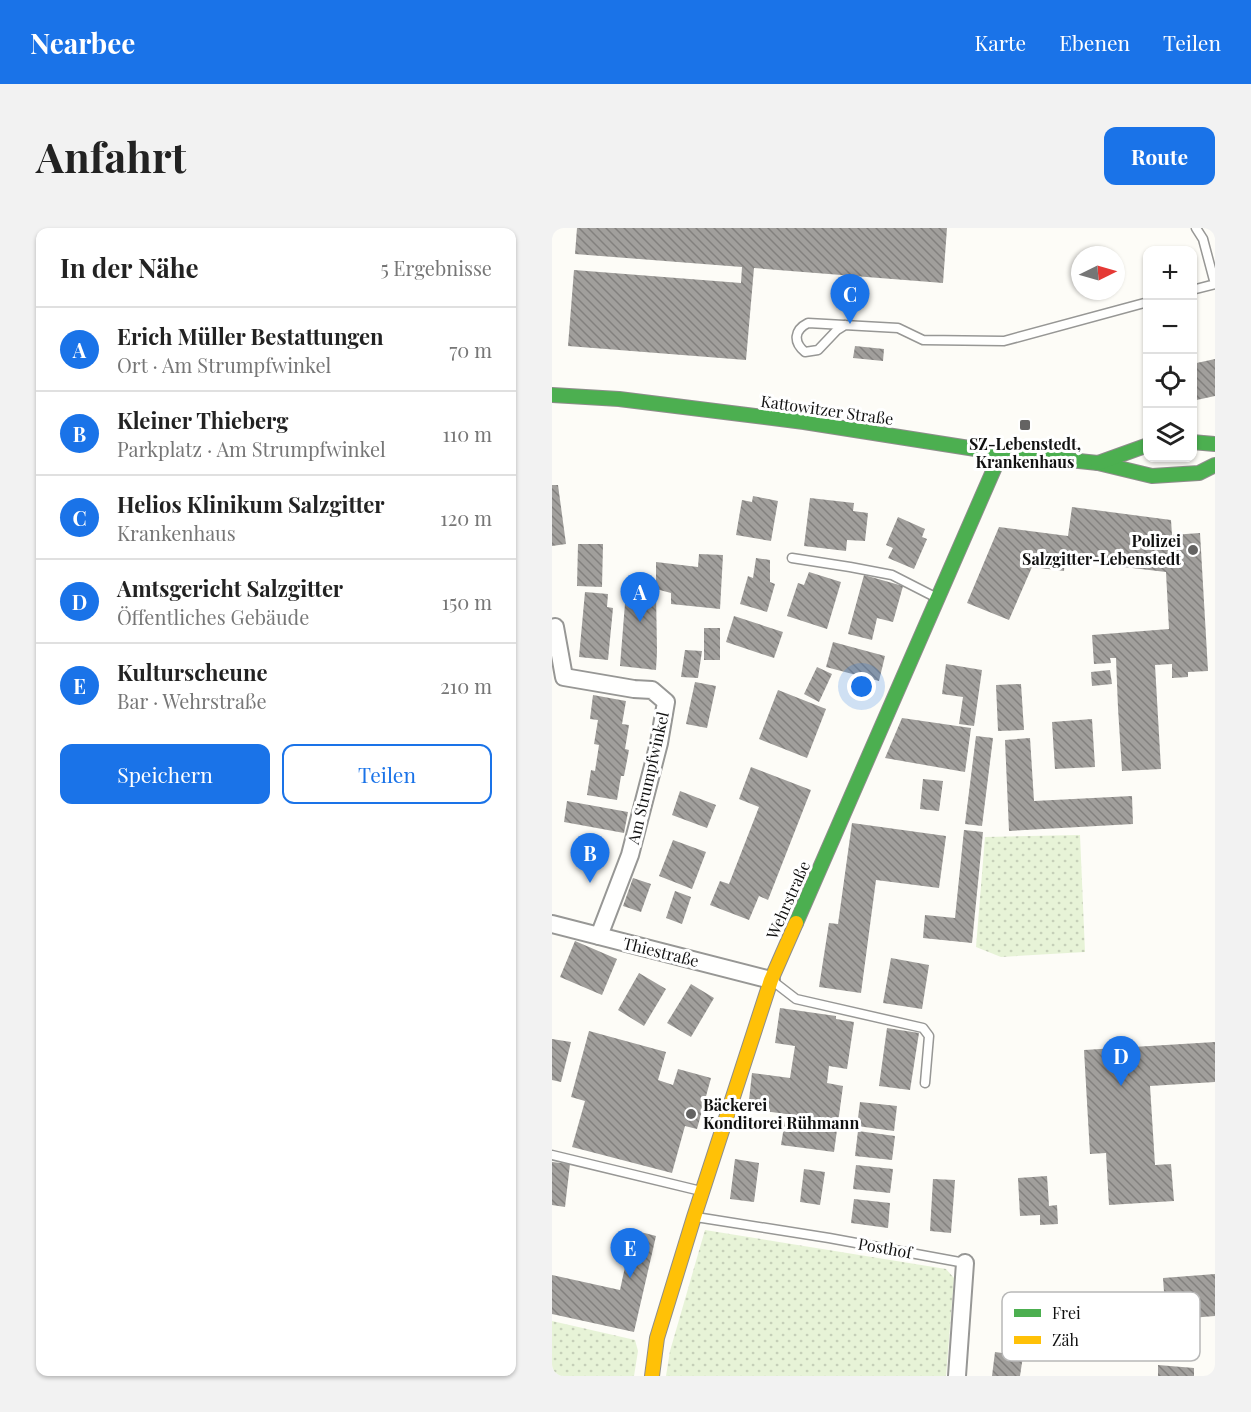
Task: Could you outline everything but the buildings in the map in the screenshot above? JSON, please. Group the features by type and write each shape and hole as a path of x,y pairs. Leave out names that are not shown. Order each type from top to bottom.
{"street":[{"name":"Kattowitzer Straße","path":"552,395 619,399 804,422 1000,453 1098,463 1152,476 1199,473 1215,465"},
{"path":"1197,442 1215,444"},
{"name":"Kattowitzer Straße","path":"1098,463 1143,447"},
{"name":"Wehrstraße","path":"652,1376 657,1338 771,980 1000,453"},
{"name":"Am Strumpfwinkel","path":"555,627 564,677 652,690 666,702 659,743 630,855 599,936"},
{"name":"Thiestraße","path":"552,924 771,980"},
{"name":"Posthof","path":"957,1376 965,1263"}],"lane":[{"path":"1197,228 1203,239 1215,284 1197,289"},
{"path":"845,325 818,350 805,352 797,342 797,332 800,327 808,323 845,325 898,328 923,340 1004,341 1143,303"},
{"path":"792,558 892,575 937,599"},
{"path":"771,980 796,999 923,1028 929,1036 925,1083"},
{"path":"552,1155 702,1191"},
{"name":"Posthof","path":"694,1217 829,1238 965,1263"}],"green space":[{"path":"1080,835 1085,952 1001,957 976,947 985,837"},
{"path":"705,1230 946,1269 954,1278 946,1376 666,1376 670,1351"},
{"path":"552,1321 635,1340 638,1351 634,1376 552,1376"}],"traffic: fast":[{"path":"552,395 619,399 804,422 1001,453 1098,463 1152,476 1199,473 1215,465"},
{"path":"1197,442 1215,444"},
{"path":"1098,463 1143,447"},
{"path":"796,923 1001,453"}],"traffic: slow":[{"path":"652,1376 657,1338 694,1217 771,980 796,923"}],"place":[{"name":"Helios Klinikum Salzgitter","path":"850,324"},
{"name":"SZ-Lebenstedt, Krankenhaus","path":"1025,425"},
{"name":"Polizei Salzgitter-Lebenstedt","path":"1193,550"},
{"name":"Erich Müller Bestattungen","path":"640,622"},
{"name":"Kleiner Thieberg","path":"590,883"},
{"name":"Amtsgericht Salzgitter","path":"1121,1086"},
{"name":"Bäckerei Konditorei Rühmann","path":"691,1114"},
{"name":"Kulturscheune","path":"630,1278"}]}
